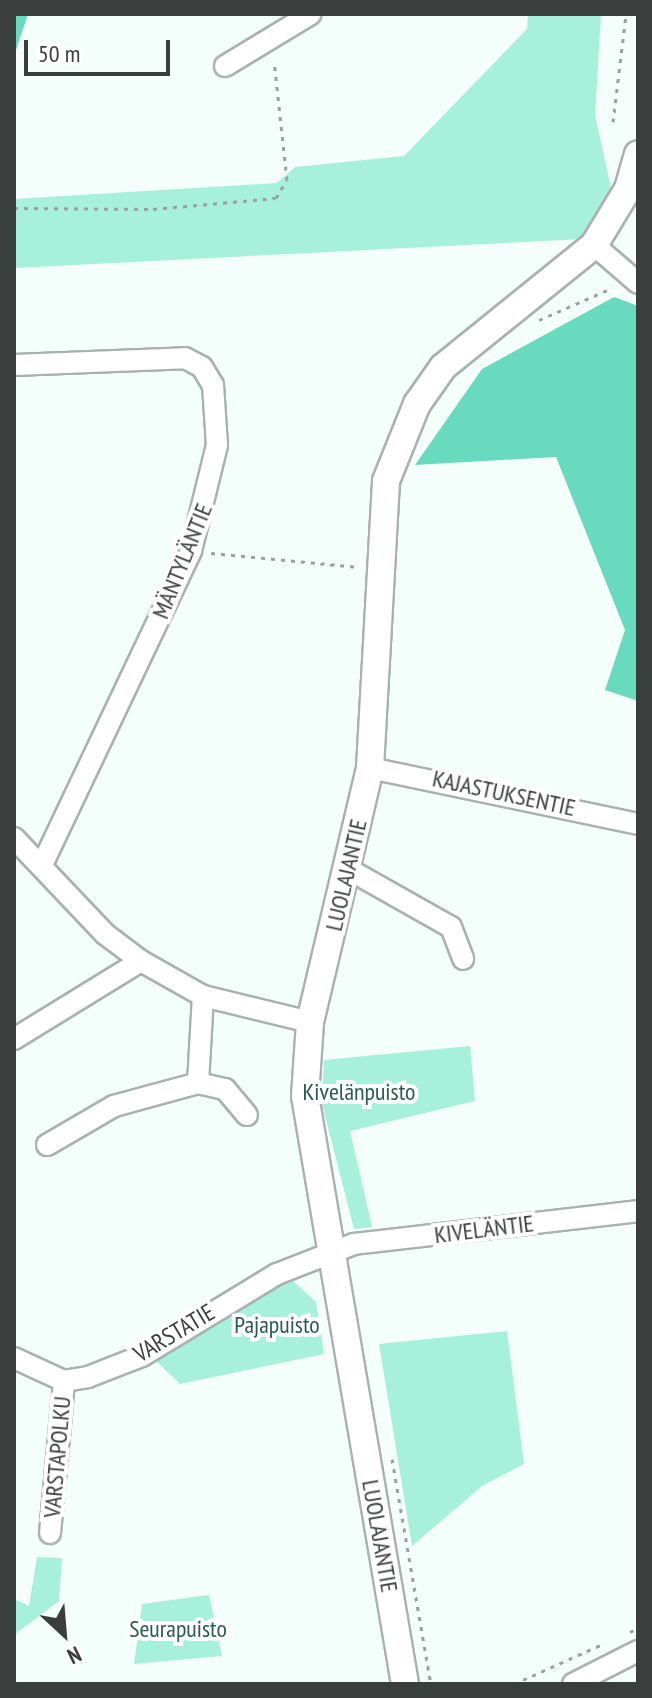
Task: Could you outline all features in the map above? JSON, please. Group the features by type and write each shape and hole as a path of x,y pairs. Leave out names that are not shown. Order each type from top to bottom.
{"main road":[{"name":"LUOLAJANTIE","path":"405,1684 332,1252 308,1140 310,1022 370,768 386,481 417,404 465,343 594,245 628,189 638,154"}],"street":[{"path":"225,66 271,41 311,14"},
{"path":"594,245 633,280"},
{"name":"MÄNTYLÄNTIE","path":"20,364 185,358 202,367 213,385 217,445 191,551 43,863"},
{"name":"KAJASTUKSENTIE","path":"370,768 638,824"},
{"path":"14,838 43,863 105,934 141,961 203,996 310,1022"},
{"path":"348,869 451,927 463,959"},
{"path":"14,1039 141,961"},
{"path":"198,1083 203,996"},
{"path":"47,1145 114,1106 198,1083 225,1089 247,1115"},
{"name":"KIVELÄNTIE","path":"332,1252 638,1211"},
{"name":"VARSTATIE","path":"64,1381 142,1356 239,1294 332,1252"},
{"path":"14,1358 64,1381"},
{"name":"VARSTAPOLKU","path":"50,1533 64,1381"},
{"path":"573,1684 637,1656"}],"path":[{"path":"613,122 626,14"},
{"path":"14,208 153,209 276,198 287,180 271,41"},
{"path":"525,328 633,280"},
{"path":"191,551 379,568"},
{"path":"390,1451 431,1684"},
{"path":"514,1684 638,1628"}],"green space":[{"path":"14,14 28,14 14,56"},
{"path":"528,14 601,14 595,115 611,188 584,239 14,268 14,199 277,183 295,167 404,156 527,29"},
{"path":"614,297 638,306 638,701 605,690 625,630 556,457 415,465 482,369"},
{"name":"Kivelänpuisto","path":"470,1046 475,1101 350,1131 372,1227 354,1229 322,1104 324,1060"},
{"name":"Pajapuisto","path":"292,1280 316,1302 324,1354 180,1384 154,1359"},
{"path":"507,1331 524,1464 482,1486 412,1546 379,1344"},
{"path":"37,1557 62,1558 59,1601 14,1635 14,1599 29,1606"},
{"name":"Seurapuisto","path":"209,1595 222,1656 134,1664 142,1604"}]}
